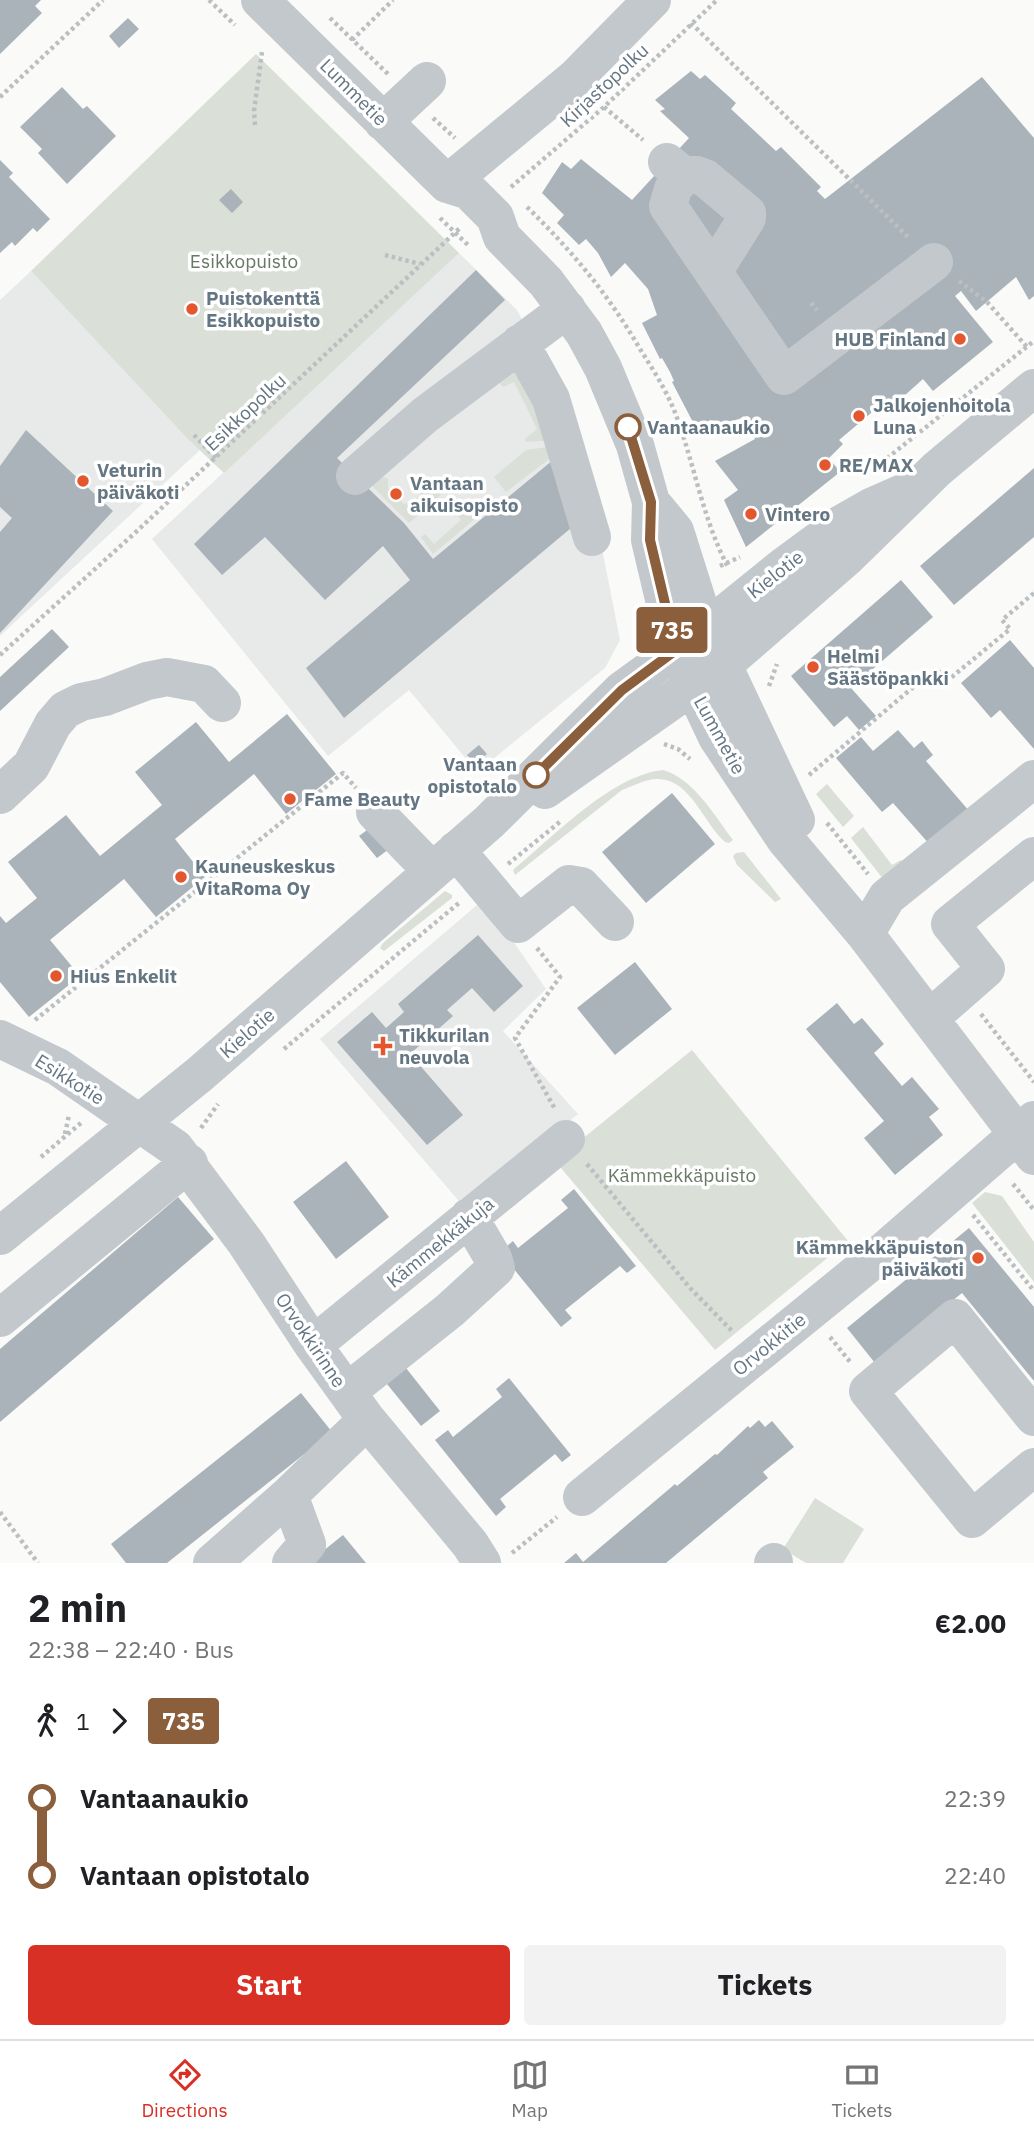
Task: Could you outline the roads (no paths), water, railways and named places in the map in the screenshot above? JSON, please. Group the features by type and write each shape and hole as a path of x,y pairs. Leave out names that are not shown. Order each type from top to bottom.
{"street":[{"path":"472,217 574,79 652,0"},
{"name":"Lummetie","path":"248,13 383,121 472,217 547,282 567,309 590,344 615,393 635,445 651,502 650,540 691,639 693,686 717,737 785,839 1029,1136"},
{"path":"383,121 427,81"},
{"path":"713,272 747,214 705,178 675,168 668,206 713,272 784,376 934,262"},
{"path":"355,476 425,415 567,309"},
{"path":"520,343 551,399 592,537"},
{"name":"Kielotie","path":"489,822 562,780 723,664 846,556 919,486 1027,406"},
{"name":"Kielotie","path":"0,1236 200,1074 489,822 622,690 841,524 871,507 919,486"},
{"name":"Lummetie","path":"691,639 723,664 786,801 821,865 865,934"},
{"path":"0,795 31,766 53,724 65,710 82,702 167,677 204,684 222,704"},
{"path":"865,934 887,897 1034,779"},
{"path":"375,812 444,861 484,883 517,924 569,884 581,886 615,922"},
{"path":"930,1018 986,969 950,923 1034,856"},
{"name":"Esikkotie","path":"0,1039 58,1067 137,1123"},
{"name":"Orvokkirinne","path":"137,1123 182,1156 246,1243 357,1406 470,1544 492,1562"},
{"name":"Orvokkitie","path":"582,1497 878,1256 953,1190 1029,1136"},
{"name":"Kämmekkäkuja","path":"313,1345 566,1139"},
{"path":"0,1318 182,1156"},
{"path":"212,1563 289,1495 357,1406 450,1310 496,1268 469,1217"},
{"path":"1034,1417 955,1318 867,1391 972,1519 1034,1467"},
{"path":"289,1495 307,1544 290,1563"}],"place":[{"name":"Puistokenttä Esikkopuisto","path":"192,309"},
{"name":"HUB Finland","path":"960,339"},
{"name":"Jalkojenhoitola Luna","path":"859,416"},
{"name":"Vantaanaukio","path":"628,427"},
{"name":"RE/MAX","path":"825,465"},
{"name":"Veturin päiväkoti","path":"83,481"},
{"name":"Vantaan aikuisopisto","path":"396,494"},
{"name":"Vintero","path":"751,514"},
{"name":"Helmi Säästöpankki","path":"813,667"},
{"name":"Vantaan opistotalo","path":"536,775"},
{"name":"Fame Beauty","path":"290,799"},
{"name":"Kauneuskeskus VitaRoma Oy","path":"181,877"},
{"name":"Hius Enkelit","path":"56,976"},
{"name":"Tikkurilan neuvola","path":"383,1046"},
{"name":"Kämmekkäpuiston päiväkoti","path":"978,1258"}],"park label":[{"name":"Esikkopuisto","path":"244,261"},
{"name":"Kämmekkäpuisto","path":"682,1175"}]}
